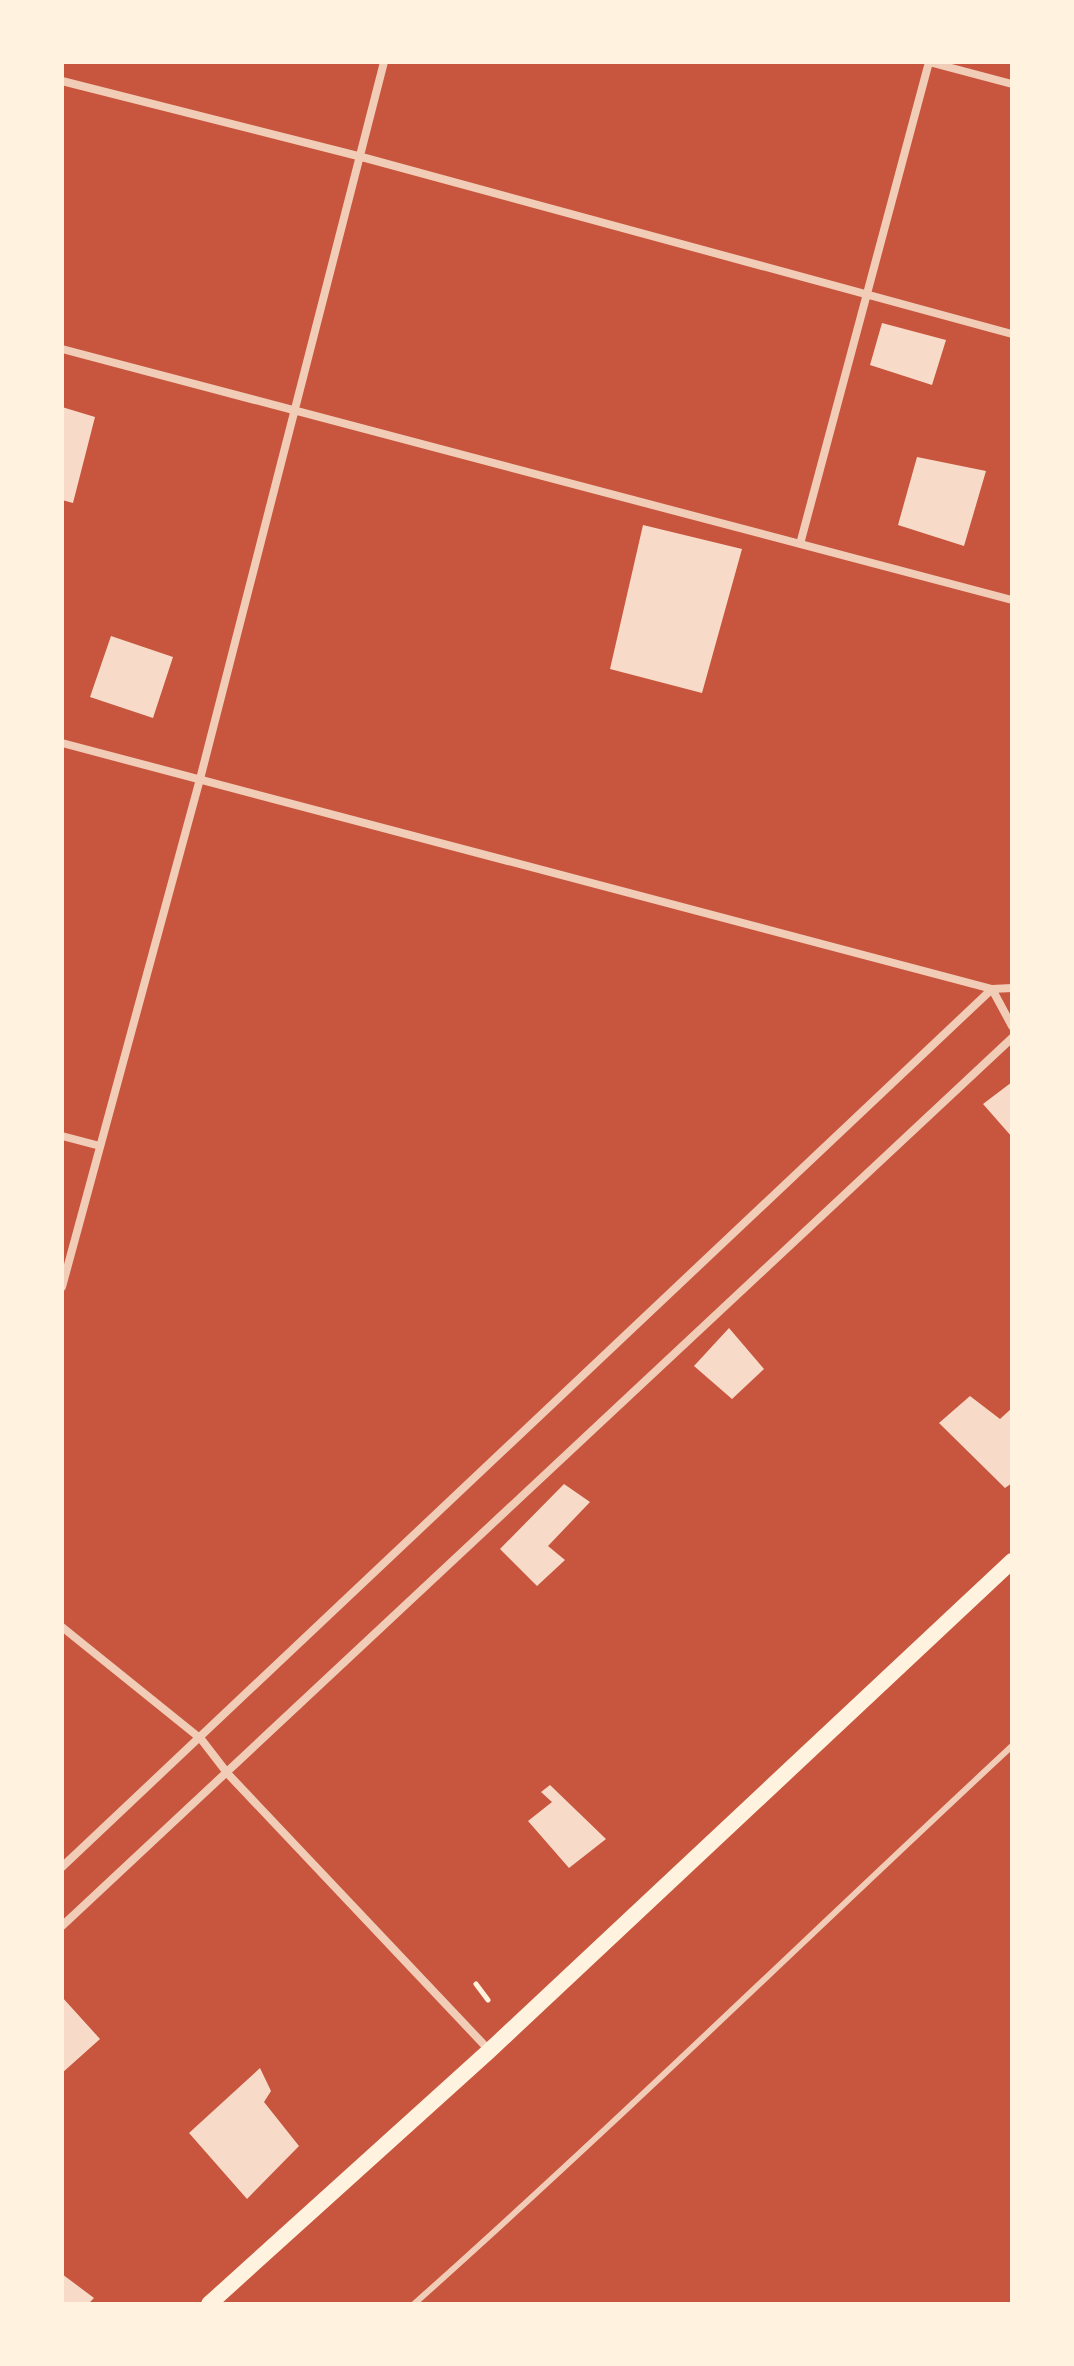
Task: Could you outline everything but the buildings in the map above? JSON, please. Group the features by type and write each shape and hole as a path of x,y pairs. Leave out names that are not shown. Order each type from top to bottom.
{"main road":[{"path":"209,2304 489,2051 1012,1561"}],"street":[{"path":"62,1287 200,779 384,62"},
{"path":"800,544 929,62 1012,84"},
{"path":"62,81 358,156 1012,334"},
{"path":"62,349 1012,600"},
{"path":"62,743 992,989 1012,988"},
{"path":"992,989 1012,1026"},
{"path":"62,1867 992,989"},
{"path":"62,1926 1012,1038"},
{"path":"62,1136 100,1146"},
{"path":"62,1627 201,1739 228,1774 489,2051"}],"lane":[{"path":"414,2304 560,2174 686,2049 1012,1746"}],"path":[{"path":"476,1984 488,2000"}]}
